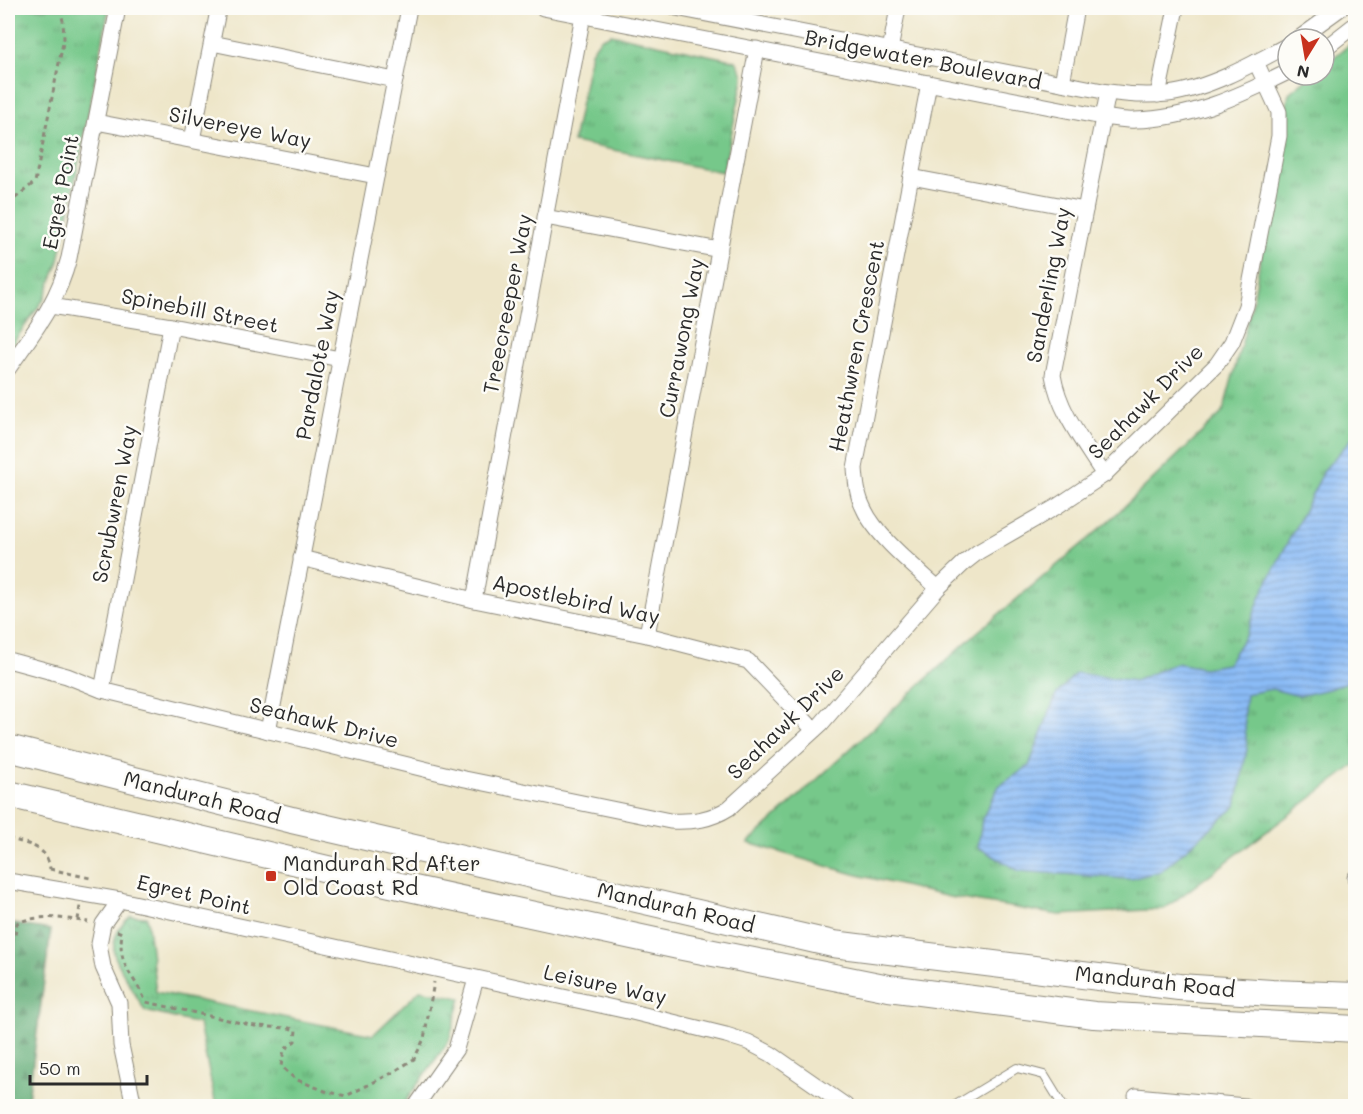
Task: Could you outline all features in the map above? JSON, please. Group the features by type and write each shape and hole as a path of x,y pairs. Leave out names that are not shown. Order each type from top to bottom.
{"highway":[{"name":"Mandurah Road","path":"8,748 292,820 833,944 1179,987 1356,996"},
{"name":"Mandurah Road","path":"8,794 391,884 705,952 889,988 1094,1015 1356,1029"}],"street":[{"name":"Egret Point","path":"8,369 51,306 63,281 118,8"},
{"name":"Pardalote Way","path":"268,731 409,8"},
{"name":"Bridgewater Boulevard","path":"543,8 1102,117 1133,120 1173,117 1209,108 1276,78"},
{"name":"Bridgewater Boulevard","path":"676,8 718,12 890,50 1132,95 1171,94 1201,86 1276,51"},
{"path":"890,50 898,8"},
{"path":"1062,83 1076,8"},
{"path":"1158,95 1176,8"},
{"path":"1315,27 1341,8"},
{"path":"192,140 218,11"},
{"path":"712,41 718,12"},
{"name":"Treecreeper Way","path":"474,600 584,15"},
{"path":"1336,40 1356,24"},
{"path":"212,43 395,80"},
{"name":"Currawong Way","path":"647,635 757,49"},
{"name":"Seahawk Drive","path":"8,660 67,676 102,690 476,781 664,820 695,822 717,816 729,808 843,701 938,588 964,563 978,552 1056,507 1104,475 1217,364 1239,325 1246,306 1279,136 1279,112 1256,62"},
{"name":"Heathwren Crescent","path":"929,83 855,468 856,486 870,521 907,560 938,588"},
{"name":"Sanderling Way","path":"1104,475 1068,418 1055,388 1053,375 1108,92"},
{"name":"Silvereye Way","path":"96,122 376,176"},
{"path":"911,177 1085,210"},
{"path":"545,218 720,250"},
{"name":"Spinebill Street","path":"51,306 171,326 340,360"},
{"name":"Scrubwren Way","path":"102,690 171,326"},
{"name":"Apostlebird Way","path":"301,558 474,600 647,635 748,661 814,730"},
{"name":"Egret Point","path":"8,881 120,900 476,979"},
{"path":"120,900 104,924 99,944 103,967 119,1003 121,1045 134,1107"},
{"path":"417,1107 456,1049 476,979"},
{"name":"Leisure Way","path":"476,979 632,1012 748,1042 771,1054 846,1107"},
{"path":"1136,1096 1245,1107"}],"lane":[{"path":"954,1107 1017,1068 1044,1075 1064,1107"}],"path":[{"path":"8,204 35,183 64,38 60,8"},
{"path":"50,869 96,879"},
{"path":"8,951 17,924 30,918 56,917 104,924 122,933 121,955 125,967 142,991 146,1002 255,1026 296,1030 295,1041 284,1050 281,1066 295,1079 325,1091 346,1096 414,1059 424,1039 436,970"}],"green space":[{"path":"8,8 109,8 59,261 44,299 8,350"},
{"path":"611,34 736,61 743,74 743,80 723,172 573,142 591,52 600,39"},
{"path":"1355,40 1355,765 1164,909 1059,915 949,897 854,874 748,843 974,635 1107,523 1223,412 1253,301 1289,93 1296,87 1336,87 1336,55"},
{"path":"131,916 147,917 156,992 373,1035 420,990 461,998 449,1041 402,1106 216,1106 199,1024 145,1011 115,958 116,937 120,927"},
{"path":"8,923 51,930 27,1106 8,1106"}],"water":[{"path":"1355,435 1355,679 1329,689 1299,696 1272,689 1246,694 1244,713 1247,749 1236,806 1161,871 1131,879 1019,871 978,847 982,819 999,786 1029,766 1056,695 1076,673 1135,681 1176,663 1204,668 1227,664 1246,635 1261,595 1325,469"}],"place":[{"name":"Mandurah Rd After Old Coast Rd","path":"271,876"}]}
